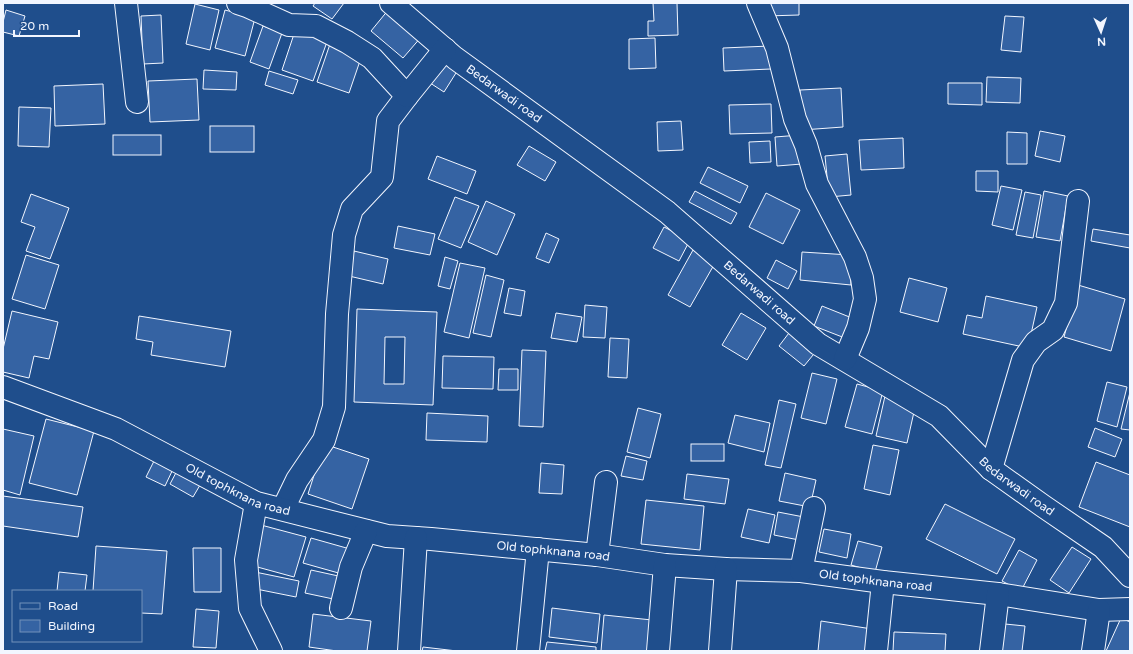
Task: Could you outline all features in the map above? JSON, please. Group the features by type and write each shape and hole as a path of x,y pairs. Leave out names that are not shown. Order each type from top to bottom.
{"street":[{"path":"126,3 137,102"},
{"path":"238,3 289,24 316,26 347,42 372,58 407,96"},
{"path":"758,3 777,48 796,119 806,145 817,184 856,257 862,278 865,299 858,328 845,359"},
{"name":"Bedarwadi road","path":"403,7 445,49 667,212 818,344 940,416 991,469 1103,547 1130,576"},
{"path":"283,509 298,480 324,440 334,407 337,314 344,235 352,209 382,177 388,121 445,49"},
{"path":"991,469 1023,360 1036,342 1053,330 1066,303 1078,201"},
{"name":"Old tophknana road","path":"3,387 116,430 256,503 387,536 597,555 665,565 726,569 801,571 883,582 998,594 1099,610 1130,609"},
{"path":"597,555 606,482"},
{"path":"256,503 246,560 250,608 271,651"},
{"path":"801,571 814,508"},
{"path":"341,608 351,566 366,531"},
{"path":"409,651 416,538"},
{"path":"528,651 538,550"},
{"path":"658,651 665,565"},
{"path":"720,651 726,569"},
{"path":"876,651 883,582"},
{"path":"991,651 998,594"},
{"path":"1092,651 1099,610"}],"building":[{"path":"315,3 344,3 332,19 313,6"},
{"path":"653,3 677,3 678,35 648,36 648,21 654,21"},
{"path":"766,3 799,3 799,15 766,16"},
{"path":"195,4 219,10 210,50 186,44"},
{"path":"389,9 422,36 403,58 371,31"},
{"path":"6,10 25,16 19,36 3,32 3,22"},
{"path":"225,10 255,18 245,56 215,48"},
{"path":"161,15 163,63 143,64 141,16"},
{"path":"1005,16 1024,17 1021,52 1001,50"},
{"path":"263,26 282,33 269,69 250,62"},
{"path":"296,28 328,39 313,81 282,70"},
{"path":"655,38 656,68 629,69 629,39"},
{"path":"330,44 362,55 349,93 317,82"},
{"path":"770,46 771,69 724,71 723,48"},
{"path":"445,54 461,65 444,92 427,81"},
{"path":"204,70 237,72 236,90 203,89"},
{"path":"269,71 298,80 293,94 265,85"},
{"path":"987,77 1021,78 1020,103 986,102"},
{"path":"197,79 199,120 150,122 148,81"},
{"path":"948,83 982,83 982,105 948,104"},
{"path":"103,84 105,124 55,126 54,86"},
{"path":"841,88 843,127 802,130 800,90"},
{"path":"771,104 772,133 730,134 729,105"},
{"path":"19,107 51,108 49,147 18,146"},
{"path":"681,121 683,150 658,151 657,122"},
{"path":"210,126 254,126 254,152 210,152"},
{"path":"1040,131 1065,136 1060,162 1035,156"},
{"path":"1007,132 1027,133 1027,164 1007,164"},
{"path":"113,135 161,135 161,155 113,155"},
{"path":"800,135 802,164 777,166 775,137"},
{"path":"903,138 904,168 861,170 859,140"},
{"path":"770,141 771,162 750,163 749,142"},
{"path":"529,146 556,162 545,181 517,165"},
{"path":"847,154 851,195 829,197 825,156"},
{"path":"437,156 476,171 467,194 428,179"},
{"path":"708,167 748,186 740,203 700,183"},
{"path":"976,171 998,171 998,192 976,191"},
{"path":"1001,186 1022,190 1013,230 992,225"},
{"path":"695,191 737,213 731,224 689,202"},
{"path":"1044,191 1068,196 1060,241 1036,237"},
{"path":"1025,192 1041,195 1033,238 1016,235"},
{"path":"766,193 800,210 783,244 749,227"},
{"path":"31,194 69,208 50,259 26,251 35,227 21,222"},
{"path":"455,197 479,206 461,248 438,239"},
{"path":"486,201 515,214 497,255 468,242"},
{"path":"398,226 435,234 430,255 394,248"},
{"path":"664,227 690,240 679,261 653,248"},
{"path":"1093,229 1130,235 1130,248 1091,241"},
{"path":"546,233 559,239 549,263 536,258"},
{"path":"693,250 715,263 690,307 668,295"},
{"path":"354,251 388,259 383,284 349,276"},
{"path":"802,252 850,255 851,285 800,280"},
{"path":"26,255 59,265 45,309 12,299"},
{"path":"445,257 458,261 450,289 438,286"},
{"path":"776,260 797,271 788,289 767,278"},
{"path":"460,263 485,268 469,338 444,332"},
{"path":"486,275 504,280 491,337 473,333"},
{"path":"909,278 947,288 938,322 900,312"},
{"path":"1078,285 1125,299 1111,351 1064,337"},
{"path":"509,288 525,291 521,316 504,313"},
{"path":"986,296 1037,307 1028,348 963,334 967,315 982,318"},
{"path":"585,305 607,307 605,338 583,337"},
{"path":"822,306 857,320 850,340 814,326"},
{"path":"357,309 437,312 433,405 354,402","holes":["385,337 405,337 404,384 384,384"]},
{"path":"12,311 58,322 49,359 34,356 29,378 3,372 3,349"},
{"path":"556,313 582,317 577,342 551,338"},
{"path":"741,313 766,328 747,360 722,345"},
{"path":"139,316 231,331 225,367 151,355 153,342 136,339"},
{"path":"792,329 818,349 804,366 779,346"},
{"path":"610,338 629,339 627,378 608,377"},
{"path":"522,350 546,351 543,427 519,426"},
{"path":"443,356 494,357 493,389 442,388"},
{"path":"499,369 518,369 518,390 498,390"},
{"path":"812,373 837,379 826,424 801,418"},
{"path":"1107,382 1127,387 1117,427 1097,421"},
{"path":"857,384 883,391 872,434 845,427"},
{"path":"1130,392 1130,430 1121,429"},
{"path":"885,396 916,403 907,443 876,436"},
{"path":"779,400 796,404 781,468 765,465"},
{"path":"638,408 661,414 650,458 627,452"},
{"path":"427,413 488,416 487,442 426,440"},
{"path":"735,415 770,423 764,452 728,443"},
{"path":"46,419 94,431 77,495 29,483"},
{"path":"1095,428 1122,439 1115,457 1088,447"},
{"path":"3,429 34,436 20,495 3,490"},
{"path":"324,444 369,459 352,509 308,494"},
{"path":"691,444 724,444 724,461 691,461"},
{"path":"873,445 899,450 890,495 864,489"},
{"path":"626,456 647,461 643,480 621,476"},
{"path":"155,459 174,467 165,486 146,477"},
{"path":"1096,462 1130,475 1130,527 1079,507"},
{"path":"541,463 564,465 562,494 539,493"},
{"path":"179,467 203,480 193,497 170,484"},
{"path":"785,473 816,480 810,507 779,501"},
{"path":"687,474 729,479 725,504 684,499"},
{"path":"3,496 83,507 78,537 3,526"},
{"path":"646,500 704,506 700,550 641,544"},
{"path":"945,504 1015,539 997,574 926,539"},
{"path":"748,509 775,515 769,543 741,537"},
{"path":"778,512 809,518 804,541 774,535"},
{"path":"261,525 306,537 294,577 250,565"},
{"path":"824,529 851,534 847,558 819,552"},
{"path":"311,538 350,549 342,574 303,563"},
{"path":"858,541 882,547 875,572 851,565"},
{"path":"96,546 167,551 162,614 142,613 142,590 93,590"},
{"path":"1072,547 1091,559 1069,593 1050,580"},
{"path":"193,548 221,548 221,592 194,592"},
{"path":"1019,550 1037,560 1021,591 1002,581"},
{"path":"311,570 343,577 338,600 305,593"},
{"path":"59,572 87,575 85,590 57,590"},
{"path":"255,572 299,581 296,597 251,588"},
{"path":"552,608 600,614 597,643 549,637"},
{"path":"196,609 219,611 216,648 193,647"},
{"path":"313,614 371,621 367,651 337,651 309,647"},
{"path":"604,615 652,620 648,651 601,651"},
{"path":"1121,618 1130,622 1130,651 1106,651"},
{"path":"821,621 872,629 869,651 818,651"},
{"path":"1005,624 1025,626 1022,651 1002,651"},
{"path":"894,632 946,634 945,651 893,651"},
{"path":"547,642 596,647 596,651 545,651"},
{"path":"423,647 457,651 422,651"}]}
